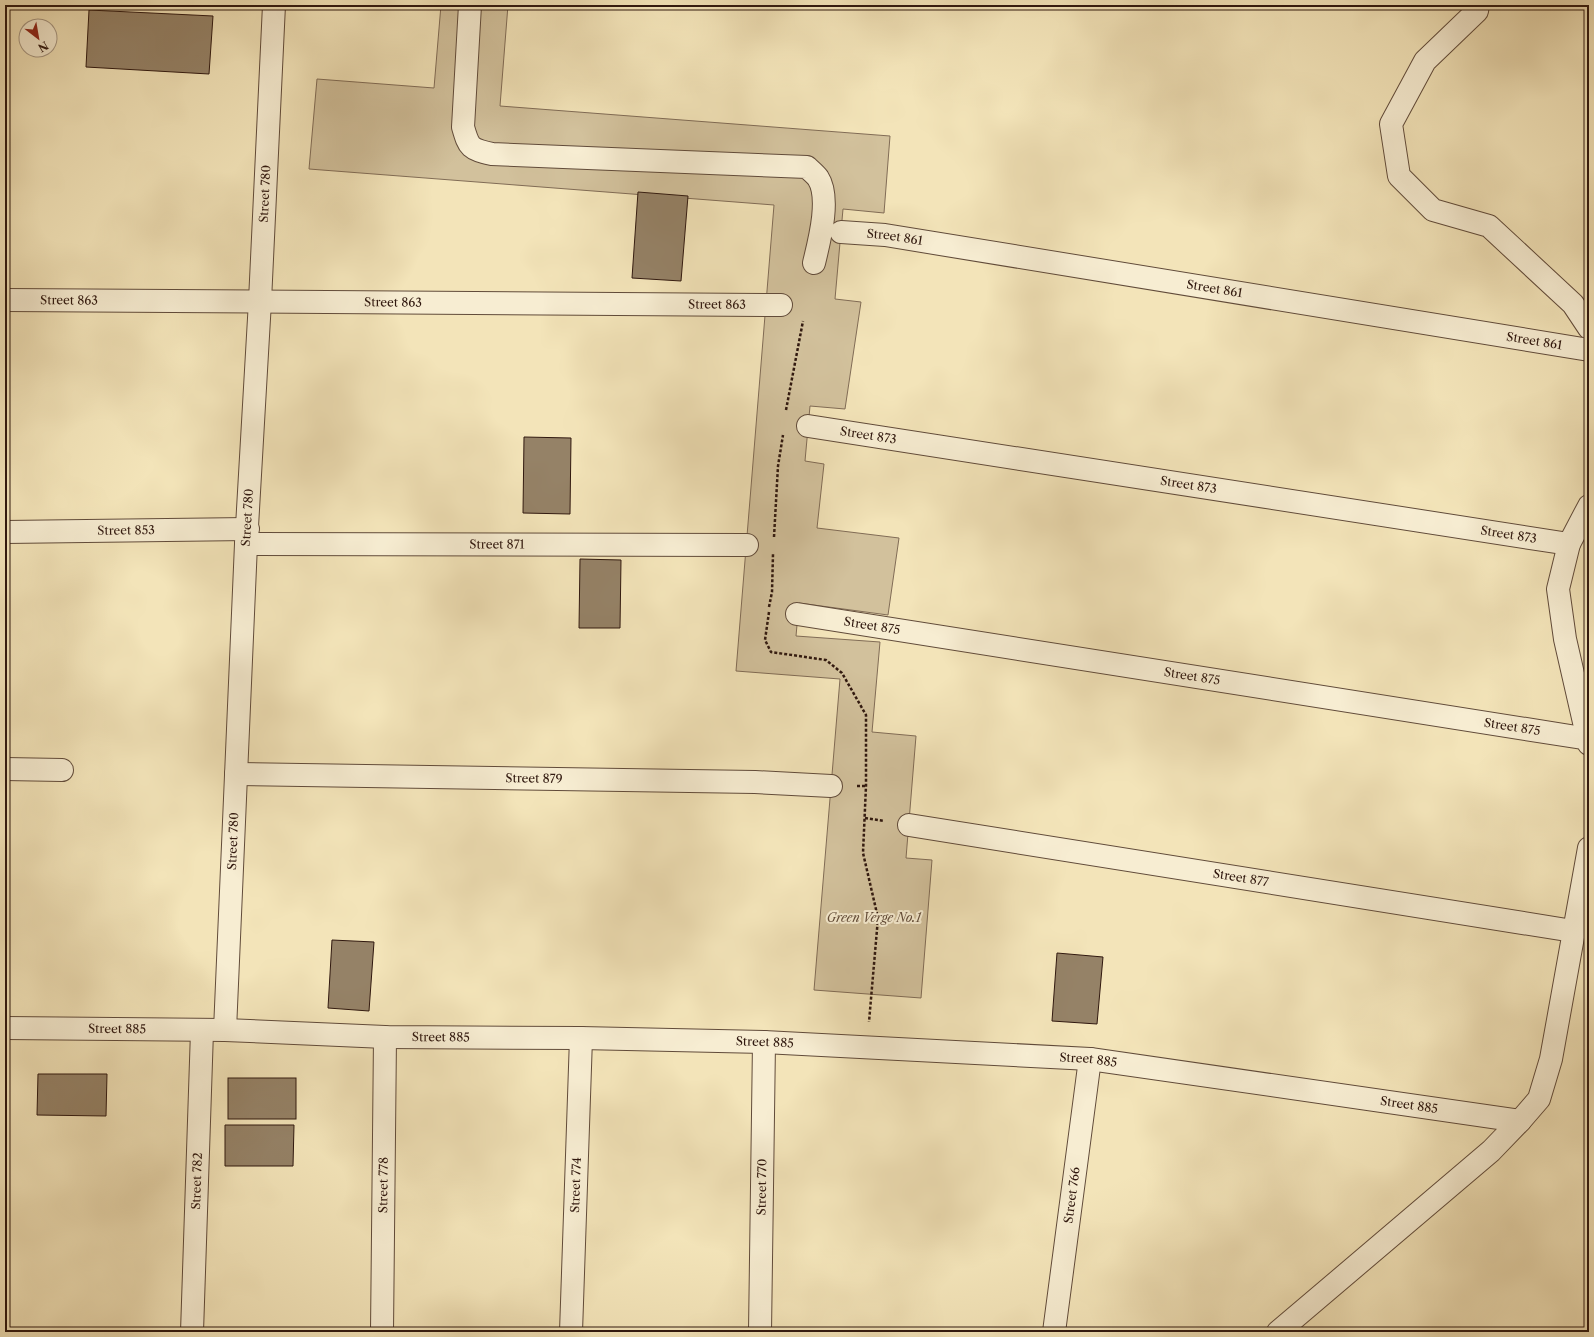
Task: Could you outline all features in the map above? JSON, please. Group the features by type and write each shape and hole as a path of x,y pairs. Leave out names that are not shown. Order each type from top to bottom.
{"street":[{"name":"Street 780","path":"225,1030 247,537 274,5"},
{"path":"470,5 463,127 467,141 474,150 492,154 807,167 819,179 824,198 822,230 814,263"},
{"path":"1478,5 1477,11 1425,61 1391,124 1399,176 1432,210 1489,226 1573,304 1589,328"},
{"name":"Street 861","path":"841,232 893,236 1589,350"},
{"name":"Street 863","path":"5,300 781,305"},
{"name":"Street 873","path":"808,426 1569,544"},
{"path":"1588,741 1565,639 1558,589 1569,544 1589,506"},
{"name":"Street 853","path":"5,532 247,537"},
{"name":"Street 871","path":"247,537 747,545"},
{"name":"Street 875","path":"798,614 1588,741"},
{"path":"5,769 62,770"},
{"name":"Street 879","path":"236,774 755,782 831,786"},
{"name":"Street 877","path":"909,825 1573,931"},
{"path":"1278,1332 1491,1151 1539,1099 1551,1059 1589,848"},
{"name":"Street 885","path":"5,1028 202,1031 225,1030 385,1037 581,1038 764,1042 1090,1059 1520,1121"},
{"name":"Street 782","path":"192,1332 202,1031"},
{"name":"Street 778","path":"382,1332 385,1037"},
{"name":"Street 774","path":"571,1332 581,1038"},
{"name":"Street 770","path":"760,1332 764,1042"},
{"name":"Street 766","path":"1054,1332 1090,1059"}],"path":[{"path":"786,412 804,316"},
{"path":"774,540 778,466 784,430"},
{"path":"773,547 772,592 765,640 771,652 826,660 842,673 866,715 866,786 863,853 878,918 867,1048"}],"green space":[{"name":"Green Verge No.1","path":"441,5 508,5 500,106 890,136 884,213 843,209 835,299 861,302 845,409 810,406 805,461 824,464 817,528 899,538 888,615 799,603 796,636 880,642 872,732 916,736 906,858 932,860 921,998 814,990 840,679 736,671 774,205 309,169 317,79 434,88"}],"building":[{"path":"89,10 213,16 209,74 86,67"},
{"path":"638,192 688,196 681,281 632,278"},
{"path":"524,437 571,438 570,514 523,513"},
{"path":"580,559 621,560 620,628 579,628"},
{"path":"332,940 374,942 369,1011 328,1008"},
{"path":"1057,953 1103,957 1097,1024 1052,1021"},
{"path":"38,1074 107,1074 106,1116 37,1115"},
{"path":"228,1078 296,1078 296,1119 228,1119"},
{"path":"225,1125 294,1125 293,1166 225,1166"}]}
